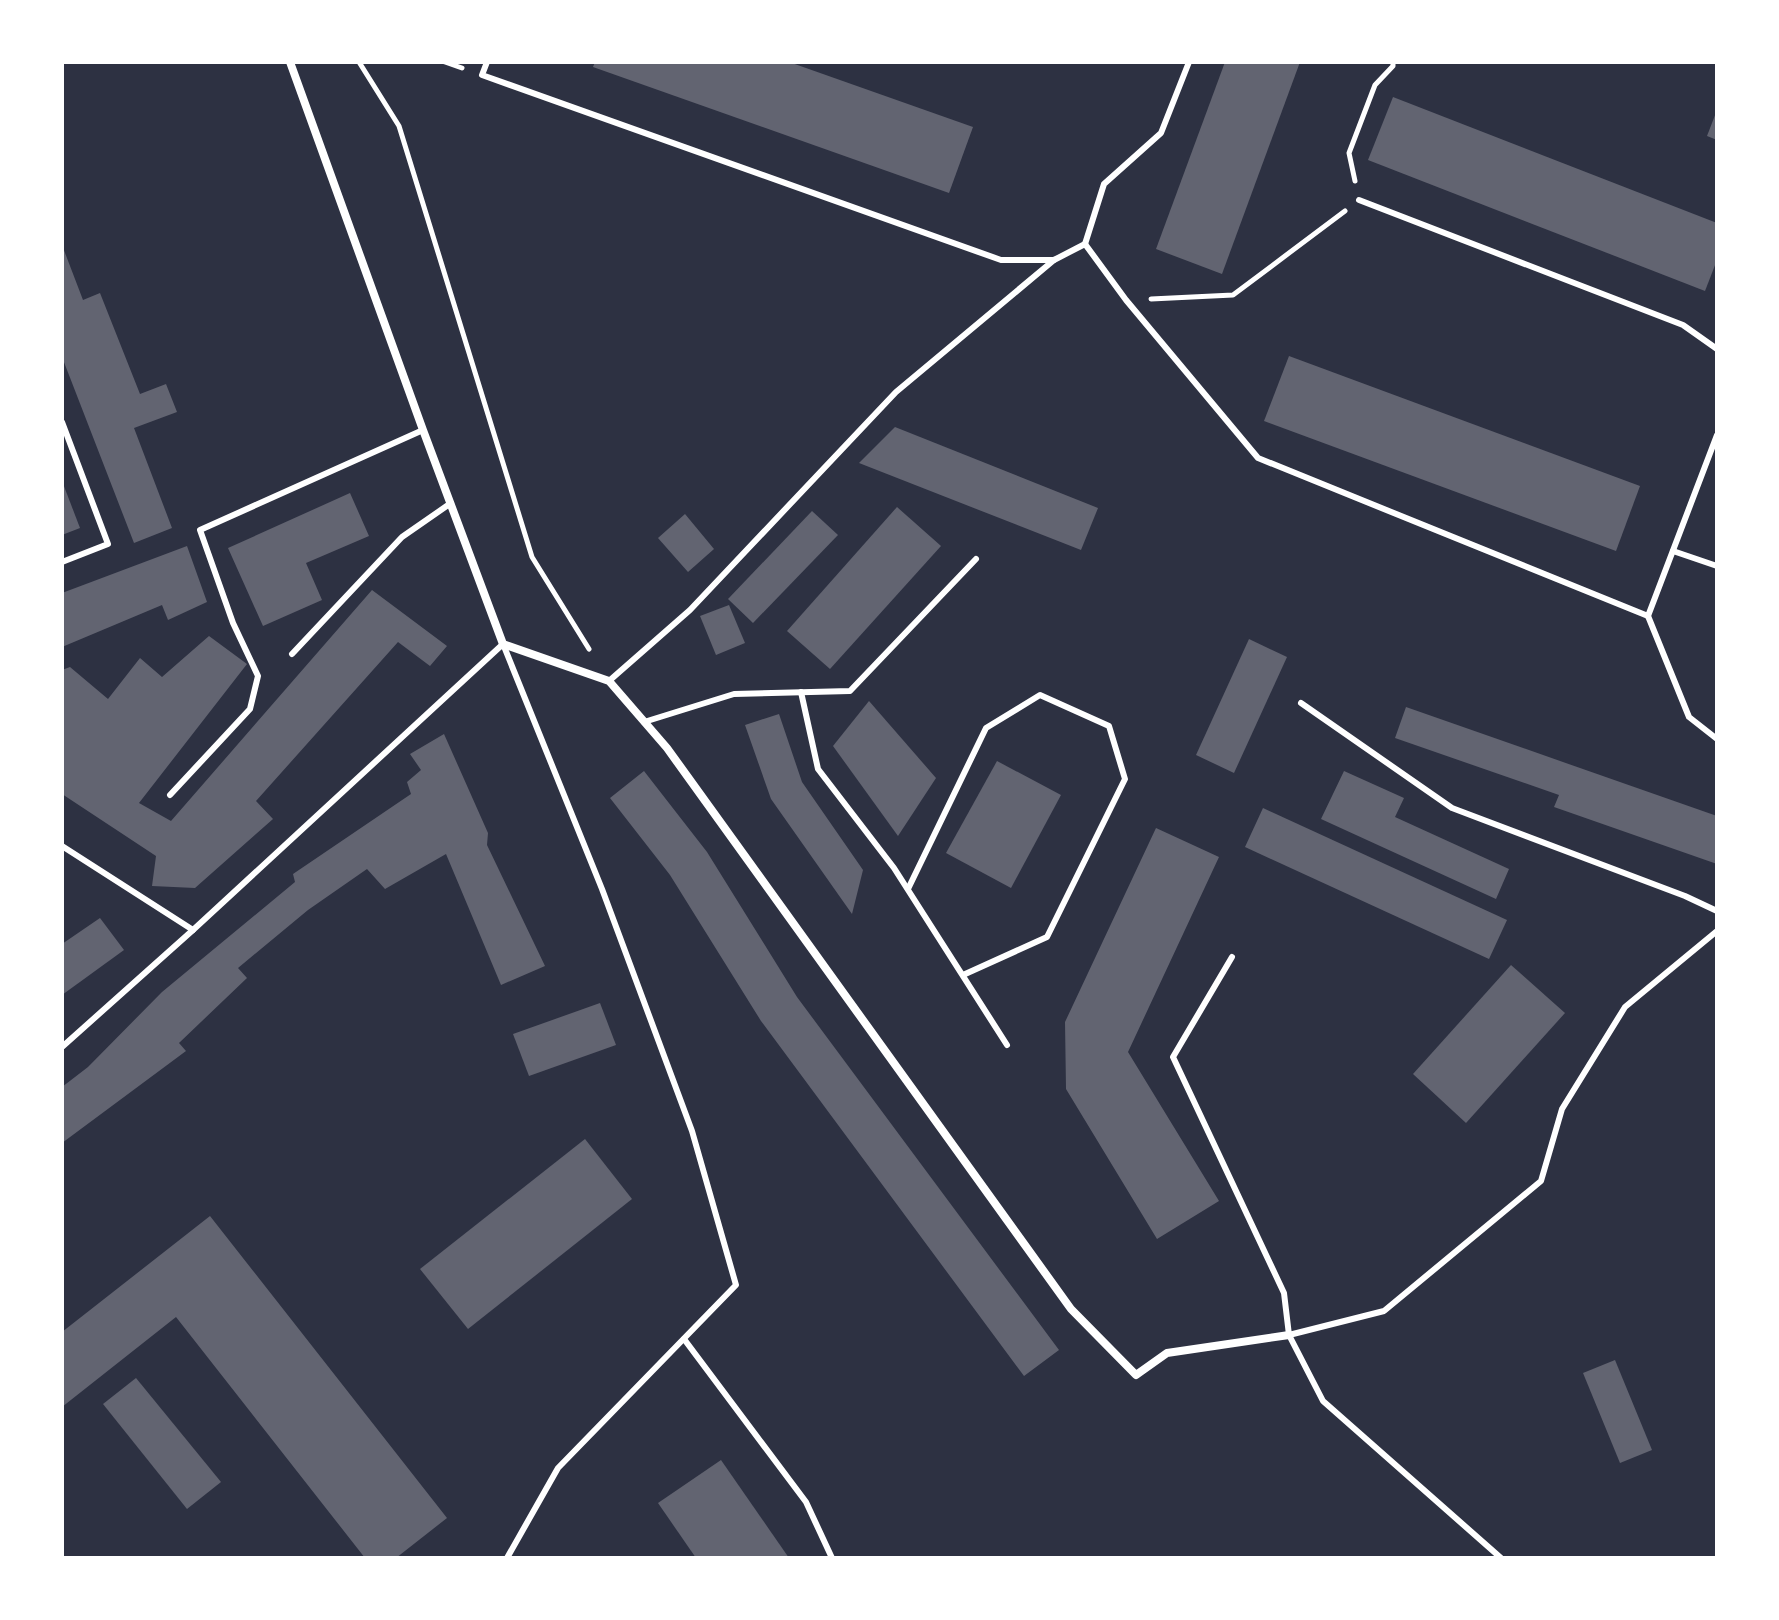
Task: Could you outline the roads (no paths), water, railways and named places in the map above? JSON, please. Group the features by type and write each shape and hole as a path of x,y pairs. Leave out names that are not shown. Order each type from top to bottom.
{"street":[{"path":"290,62 503,644 609,681 667,748 1071,1309 1136,1375 1167,1353 1289,1335"}],"lane":[{"path":"487,62 482,75 1001,260 1054,260"},
{"path":"609,681 690,610 896,392 1054,260 1085,244 1104,184 1161,133 1189,62"},
{"path":"1359,200 1683,325 1717,349"},
{"path":"1085,244 1126,300 1258,458 1648,616"},
{"path":"62,422 108,544 62,562"},
{"path":"170,795 250,709 258,676 233,623 200,530 423,430"},
{"path":"1717,435 1648,616 1689,717 1717,739"},
{"path":"292,654 402,537 451,503"},
{"path":"1673,551 1717,566"},
{"path":"644,722 734,694 850,691 976,559"},
{"path":"62,1047 503,644 602,889 692,1131 736,1285 558,1468 507,1558"},
{"path":"801,692 818,769 894,868 1007,1045"},
{"path":"908,889 986,728 1040,695 1109,726 1125,779 1047,937 963,975"},
{"path":"1301,703 1452,808 1717,911"},
{"path":"62,846 193,930"},
{"path":"1289,1335 1384,1311 1541,1181 1562,1109 1625,1007 1717,931"},
{"path":"1232,957 1173,1057 1284,1293 1289,1335 1323,1401 1501,1558"},
{"path":"684,1339 806,1502 832,1558"}]}
